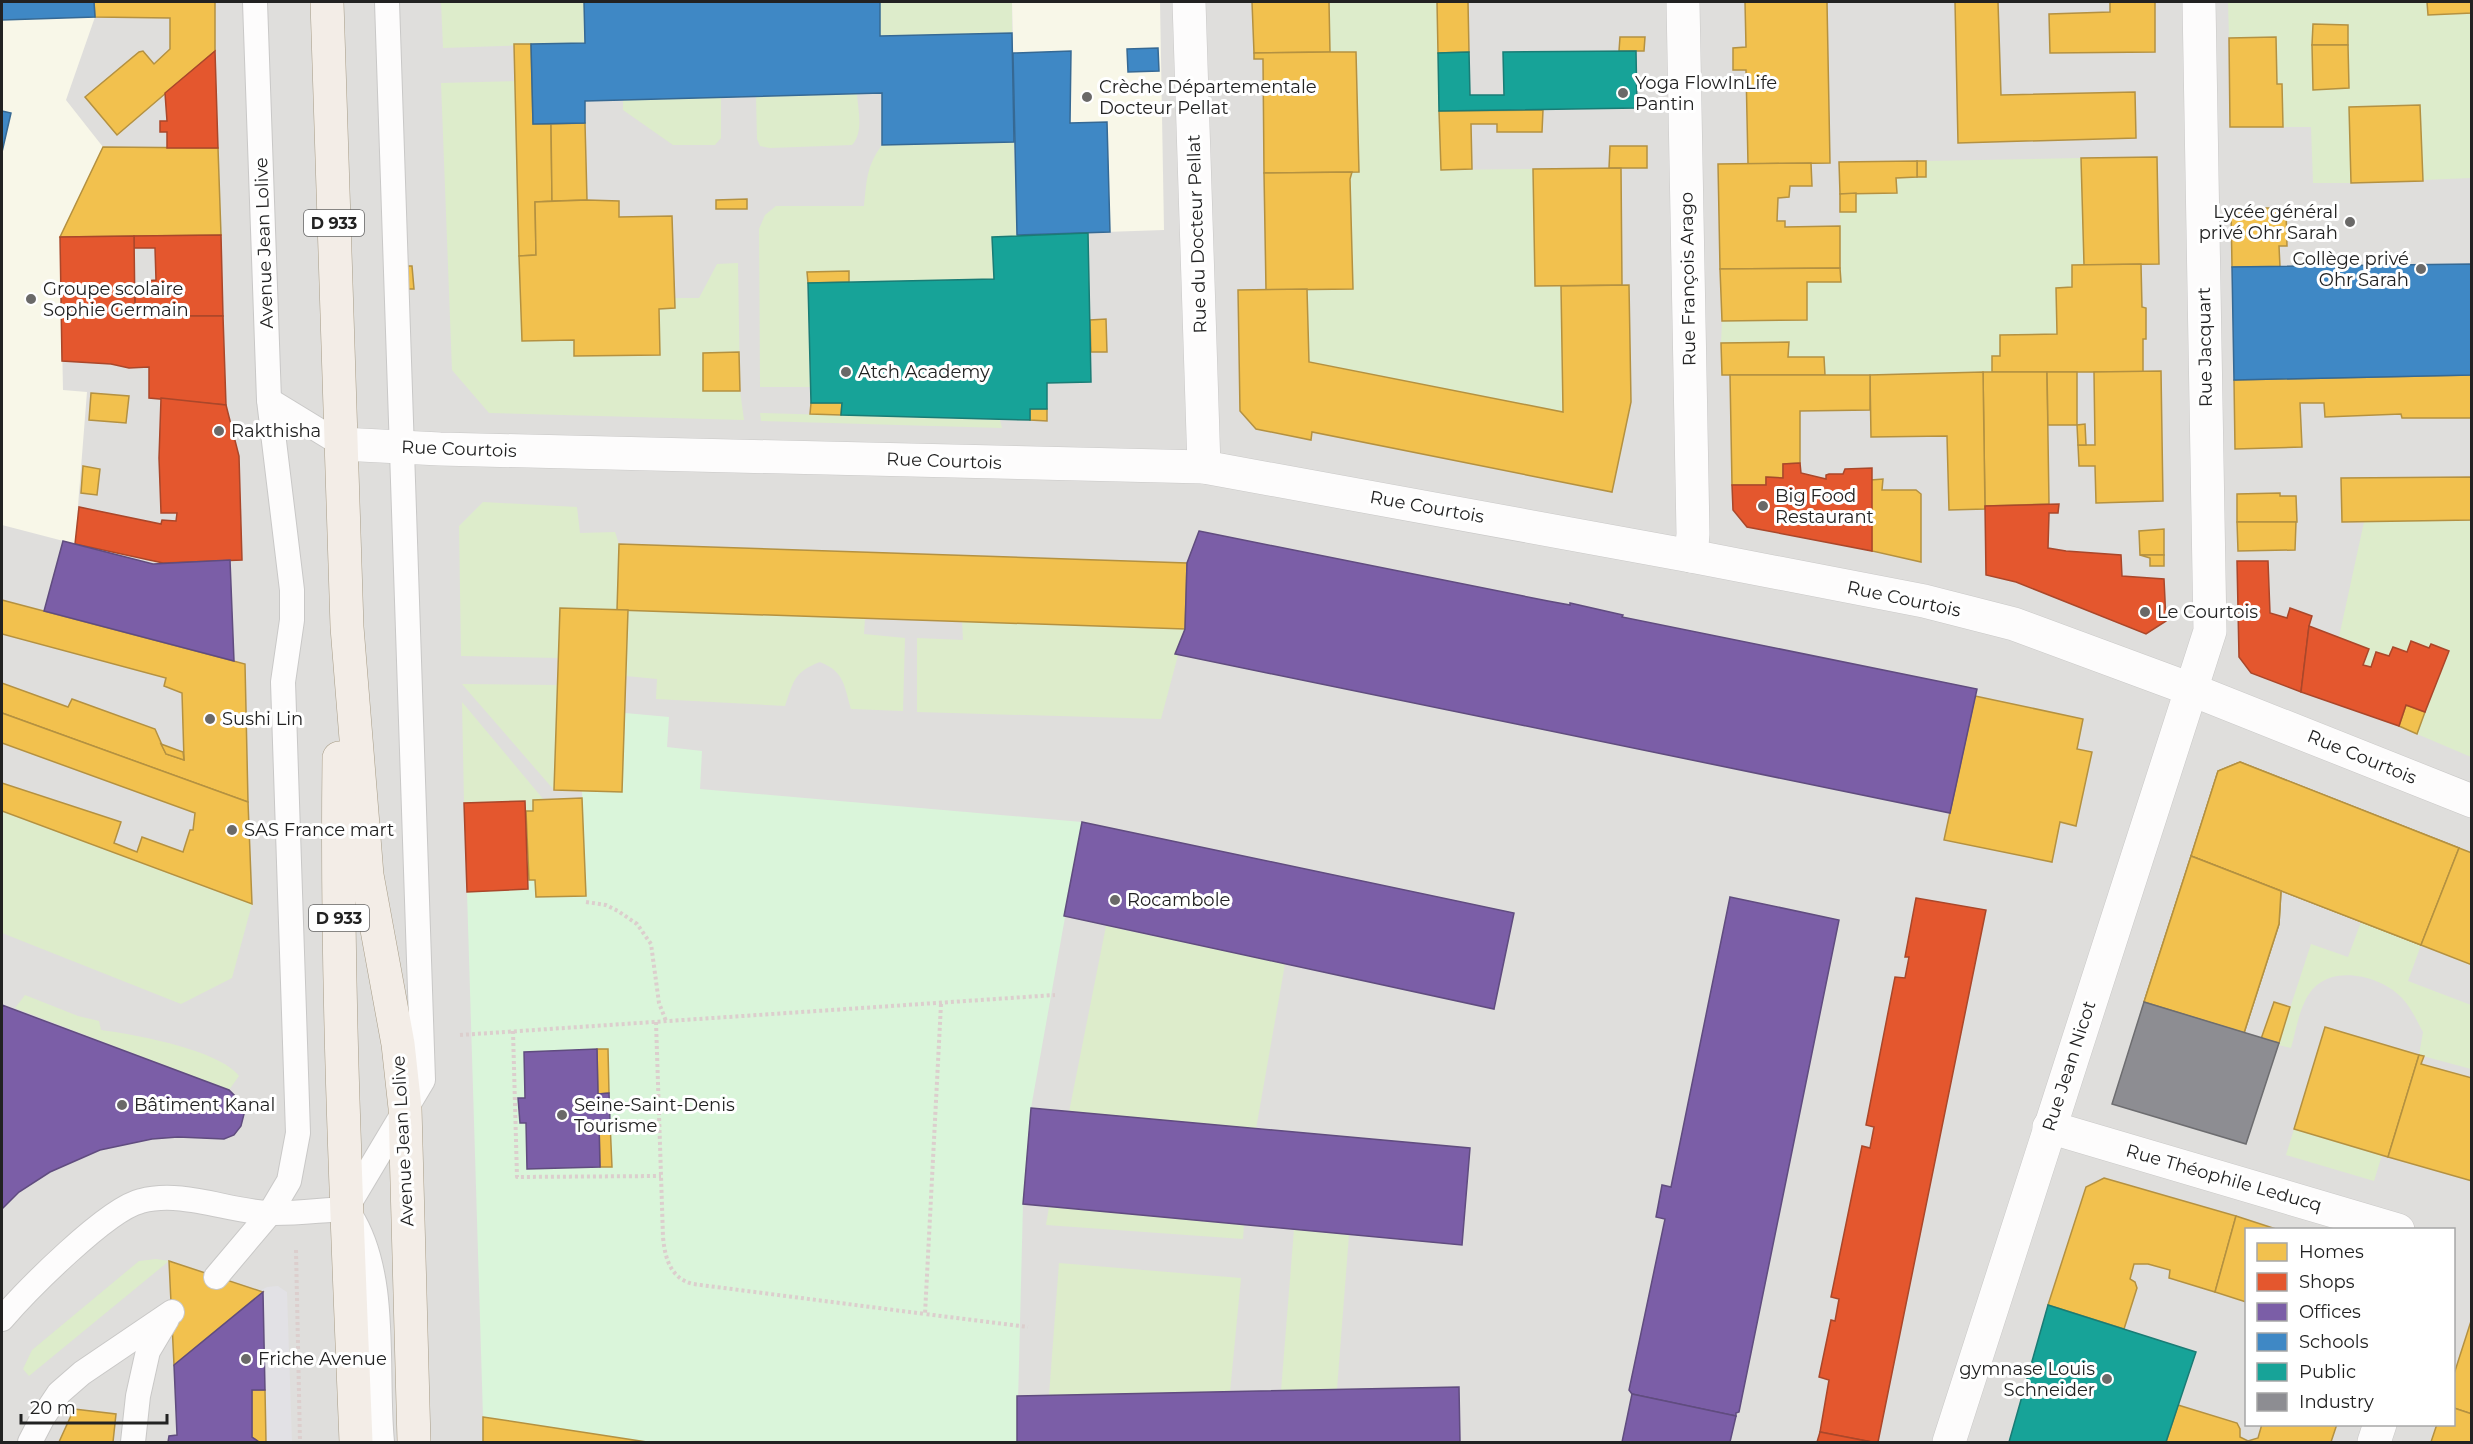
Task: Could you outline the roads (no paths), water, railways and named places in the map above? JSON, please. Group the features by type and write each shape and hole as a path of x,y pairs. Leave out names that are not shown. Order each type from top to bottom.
{"main road":[{"name":"Avenue Jean Lolive","path":"327,2 347,627 368,875 398,1044 405,1108 414,1443"},
{"name":"Avenue Jean Lolive","path":"347,627 339,745 338,864 346,1209 356,1443"}],"street":[{"name":"Rue du Docteur Pellat","path":"1190,2 1204,466"},
{"name":"Rue François Arago","path":"1683,2 1693,534 1691,556"},
{"name":"Rue Jacquart","path":"2190,689 2198,672 2210,631 2199,2"},
{"name":"Rue Courtois","path":"341,444 1204,466 1924,601 2014,624 2190,689 2472,801"},
{"name":"Rue Jean Nicot","path":"1949,1443 2190,689"},
{"name":"Rue Théophile Leducq","path":"2049,1127 2391,1228"},
{"path":"2374,1443 2380,1426"}],"lane":[{"name":"Avenue Jean Lolive","path":"216,1277 270,1213 289,1181 298,1133 284,682 286,651 292,620 292,590 269,400 255,2"},
{"path":"346,1209 423,1080 387,2"},
{"path":"269,400 341,444"},
{"path":"2,1319 24,1292 97,1228 139,1201 162,1197 270,1213 346,1209"},
{"path":"346,1209 359,1229 368,1254 375,1288 382,1443"},
{"path":"30,1443 59,1393 82,1373 172,1312 148,1351 138,1396 133,1443"}],"place":[{"name":"Yoga FlowInLife Pantin","path":"1623,93"},
{"name":"Crèche Départementale Docteur Pellat","path":"1087,97"},
{"name":"Lycée général privé Ohr Sarah","path":"2350,222"},
{"name":"Collège privé Ohr Sarah","path":"2421,269"},
{"name":"Groupe scolaire Sophie Germain","path":"31,299"},
{"name":"Atch Academy","path":"846,372"},
{"name":"Rakthisha","path":"219,431"},
{"name":"Big Food Restaurant","path":"1763,506"},
{"name":"Le Courtois","path":"2145,612"},
{"name":"Sushi Lin","path":"210,719"},
{"name":"SAS France mart","path":"232,830"},
{"name":"Rocambole","path":"1115,900"},
{"name":"Bâtiment Kanal","path":"122,1105"},
{"name":"Seine-Saint-Denis Tourisme","path":"562,1115"},
{"name":"Friche Avenue","path":"246,1359"},
{"name":"gymnase Louis Schneider","path":"2107,1379"}]}
